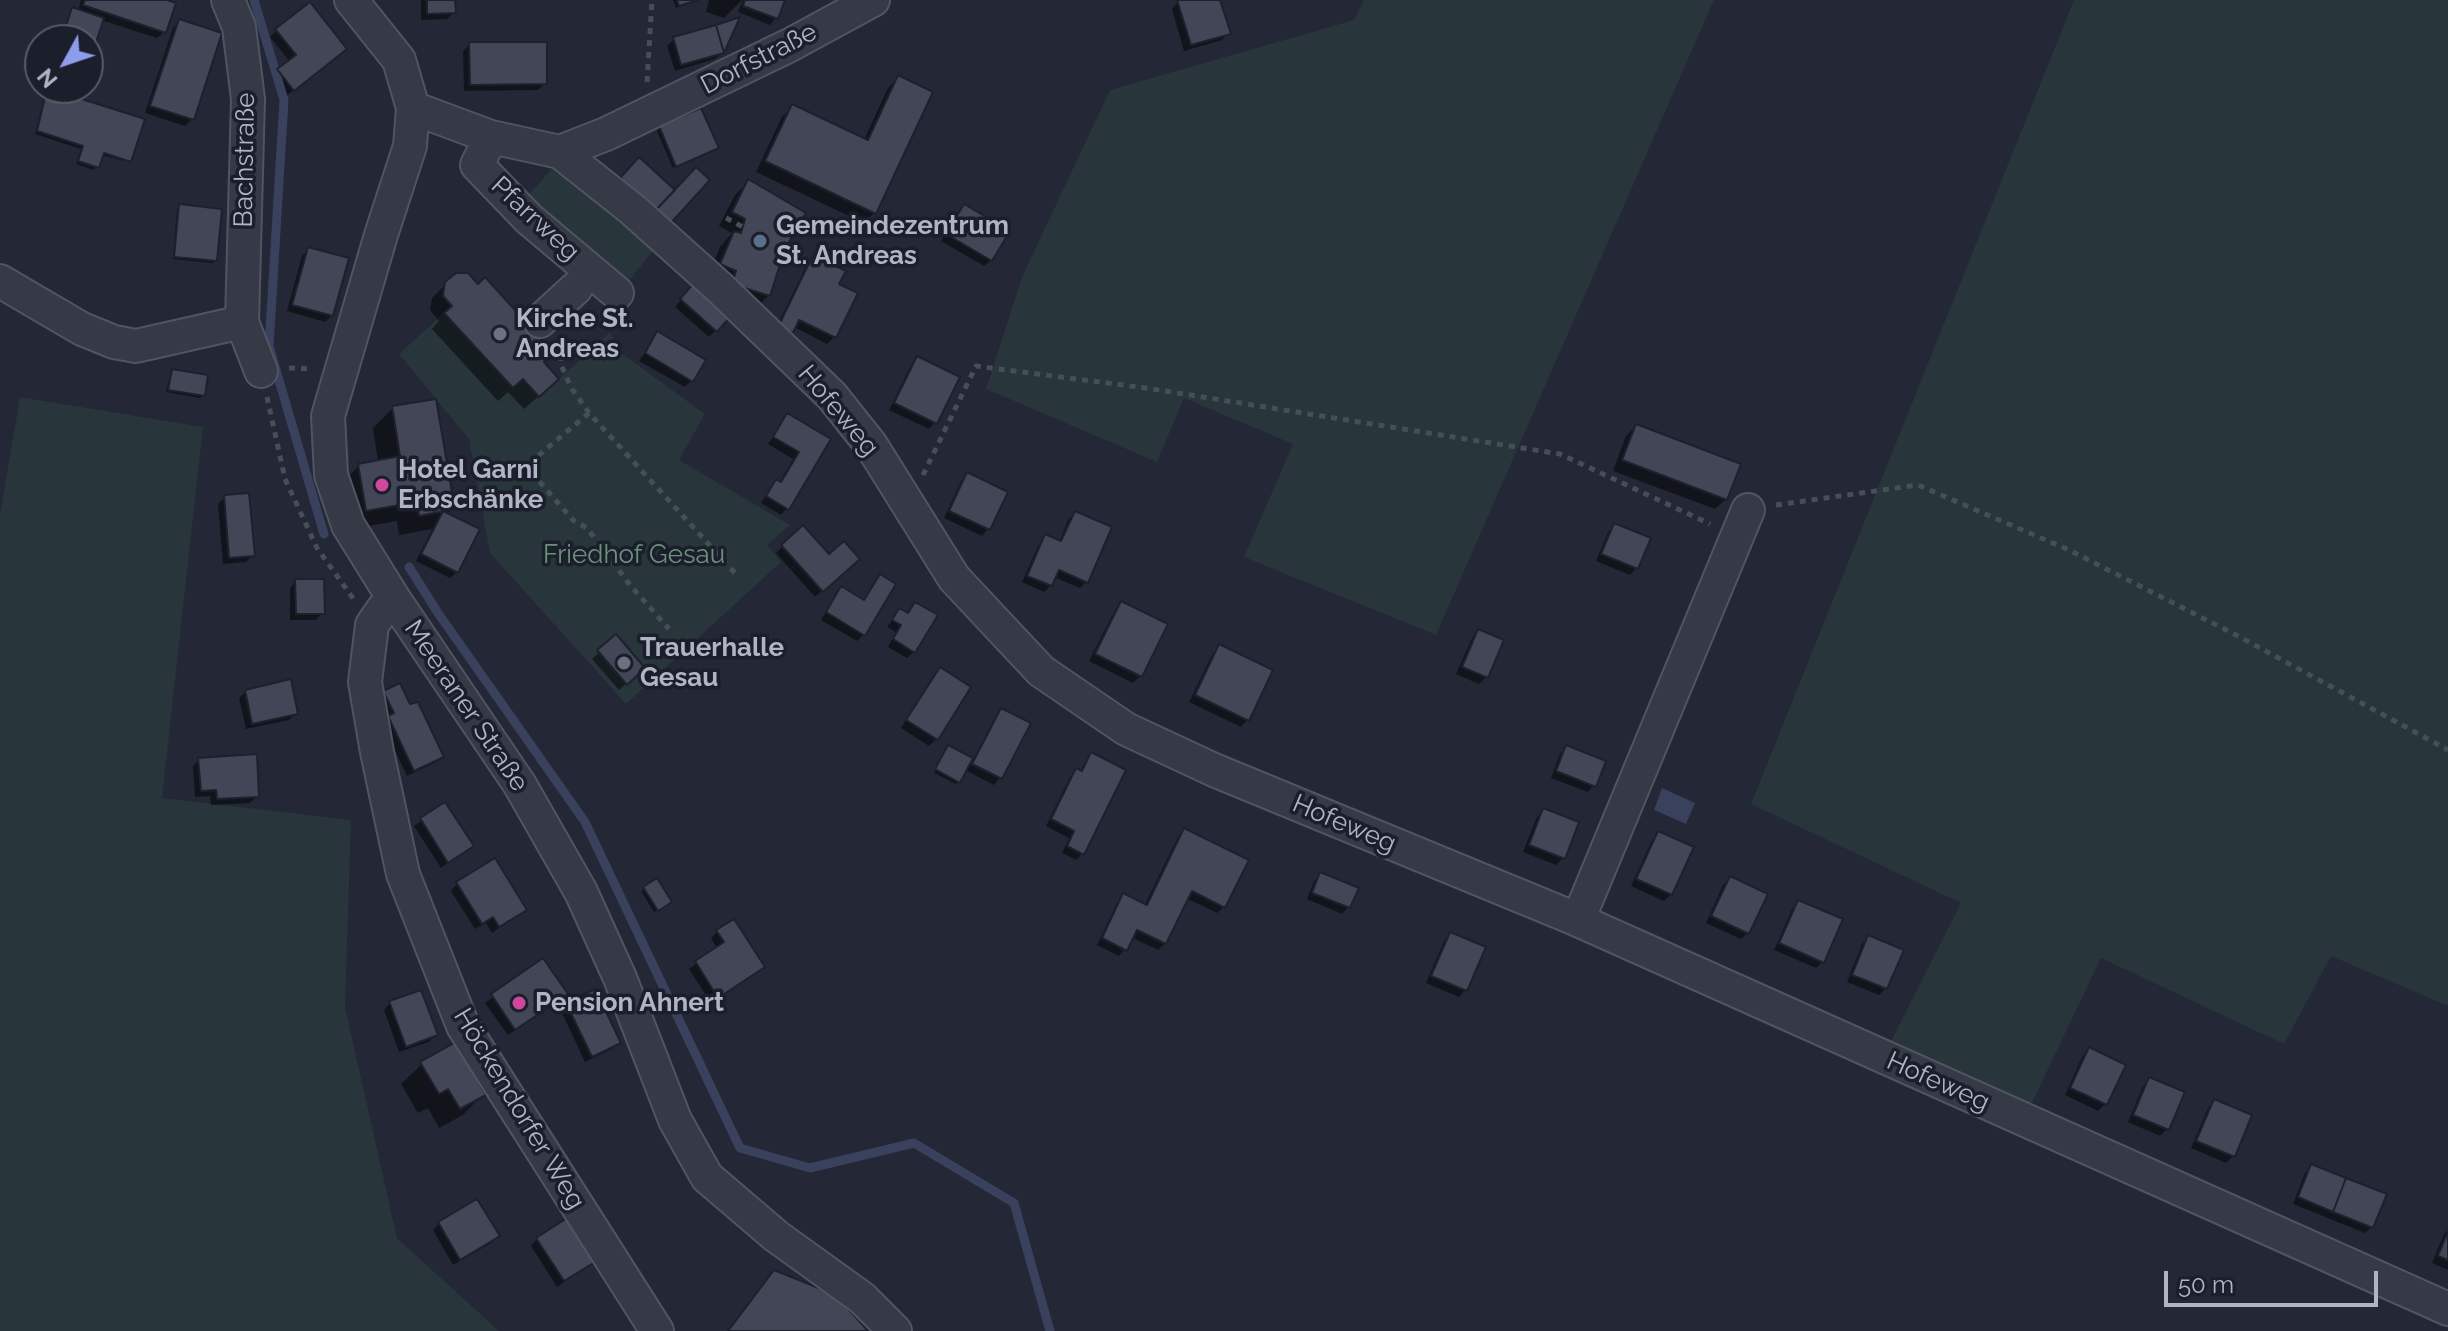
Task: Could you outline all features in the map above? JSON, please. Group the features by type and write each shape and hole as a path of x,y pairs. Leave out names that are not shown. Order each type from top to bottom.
{"street":[{"name":"Bachstraße","path":"228,0 239,27 248,99 242,322 261,371"},
{"name":"Meeraner Straße","path":"351,0 399,60 413,108 410,146 328,416 331,475 348,525 394,599 520,785 581,892 620,978 675,1120 707,1177 776,1236 862,1298 895,1331"},
{"name":"Dorfstraße","path":"560,152 606,134 790,45 873,0"},
{"name":"Hofeweg","path":"413,108 491,137 560,152 633,210 832,396 871,445 954,578 1041,671 1126,729 1229,777 1578,920 2448,1309"},
{"name":"Pfarrweg","path":"491,137 477,165 529,219 617,293"},
{"path":"0,281 82,329 114,342 136,346 242,322"},
{"path":"550,332 576,288"},
{"path":"1578,920 1742,523"},
{"path":"372,625 394,599"},
{"name":"Höckendorfer Weg","path":"372,625 365,682 403,874 463,1026 657,1331"}],"path":[{"path":"645,115 652,0"},
{"path":"726,218 743,227"},
{"path":"550,332 572,389 589,413 735,573"},
{"path":"551,370 561,365"},
{"path":"908,506 976,366 1146,388 1560,454 1742,523 1918,485 2069,550 2238,636 2448,750"},
{"path":"261,371 285,479 317,548 372,625"},
{"path":"589,413 533,460 538,480 573,520 587,528 630,585 669,629"}],"green space":[{"path":"1364,0 1714,0 1436,635 1244,557 1293,444 1184,398 1157,462 986,389 1022,277 1110,90 1354,20"},
{"path":"2074,0 2448,0 2448,1006 2331,956 2284,1044 2101,958 2030,1107 1889,1045 1961,903 1751,804"},
{"path":"559,161 656,247 624,287 523,201"},
{"name":"Friedhof Gesau","path":"444,313 513,388 523,379 539,397 610,332 620,352 705,414 679,460 790,525 767,545 781,562 626,704 490,553 469,439 399,354"},
{"path":"20,397 203,427 162,798 351,820 345,1007 397,1238 499,1331 0,1331 0,514"}],"water":[{"path":"1662,788 1695,803 1686,824 1654,810"}],"building":[{"path":"85,0 167,0 176,3 166,33 83,5"},
{"path":"427,0 455,0 456,13 427,14"},
{"path":"677,0 698,0 679,6"},
{"path":"745,0 785,0 778,19 743,6"},
{"path":"1177,0 1220,0 1231,34 1191,45"},
{"path":"310,2 347,49 294,91 277,69 296,55 275,29"},
{"path":"72,7 104,18 102,24 67,24"},
{"path":"740,17 724,53 716,25"},
{"path":"179,19 222,33 194,120 150,106"},
{"path":"716,25 724,53 681,65 673,37"},
{"path":"469,42 547,42 547,84 470,85"},
{"path":"898,75 933,92 876,214 765,161 792,104 868,140"},
{"path":"43,104 98,104 145,119 131,162 104,153 99,168 78,161 83,146 37,131"},
{"path":"701,108 719,148 676,167 659,126"},
{"path":"639,157 675,190 655,211 620,178"},
{"path":"696,167 710,180 669,225 655,211"},
{"name":"Gemeindezentrum St. Andreas","path":"748,179 806,213 785,249 770,296 732,284 736,271 720,264 734,231 741,233 745,219 732,212"},
{"path":"179,204 222,209 217,261 174,257"},
{"path":"964,204 1010,231 992,261 946,234"},
{"path":"308,247 349,258 333,316 292,305"},
{"path":"813,255 846,271 839,284 858,293 836,338 799,320 793,333 778,327"},
{"name":"Kirche St. Andreas","path":"456,273 468,273 478,284 485,277 554,353 544,362 559,379 539,397 523,379 513,388 444,313 452,306 443,296 445,282"},
{"path":"693,284 730,317 717,332 680,299"},
{"path":"657,331 706,360 693,382 645,353"},
{"path":"917,356 960,377 937,424 894,403"},
{"path":"172,369 208,375 205,396 168,390"},
{"path":"436,399 455,509 419,516 417,502 366,511 358,464 400,456 392,406"},
{"path":"787,413 831,439 789,510 766,496 776,479 781,482 799,452 773,437"},
{"path":"1636,424 1741,464 1727,500 1622,460"},
{"path":"967,472 1008,492 990,530 949,511"},
{"path":"249,493 255,556 229,558 224,495"},
{"path":"443,511 480,529 458,573 421,554"},
{"path":"1075,511 1112,527 1088,583 1059,570 1052,586 1027,576 1045,534 1061,541"},
{"path":"1614,523 1651,538 1638,569 1601,554"},
{"path":"803,525 829,554 844,541 860,559 823,592 781,545"},
{"path":"880,574 896,584 865,636 826,612 841,586 864,600"},
{"path":"295,579 324,579 325,614 296,614"},
{"path":"1121,601 1168,624 1142,677 1095,654"},
{"path":"915,602 938,615 915,653 893,639 901,625 892,620 899,608 908,613"},
{"path":"1478,629 1504,640 1488,678 1462,667"},
{"name":"Trauerhalle Gesau","path":"616,634 645,668 627,685 597,650"},
{"path":"1219,644 1273,670 1249,721 1195,695"},
{"path":"940,667 971,687 938,740 906,720"},
{"path":"291,679 298,714 252,724 245,690"},
{"path":"400,683 410,704 418,702 444,757 414,771 388,716 394,713 383,691"},
{"path":"1001,708 1031,723 1002,779 972,764"},
{"path":"948,745 973,758 960,783 935,769"},
{"path":"1566,745 1606,761 1596,787 1556,771"},
{"path":"1091,752 1126,770 1084,855 1067,846 1074,831 1051,819 1076,768 1082,771"},
{"path":"257,754 259,797 217,799 216,790 201,791 198,758"},
{"path":"445,802 474,846 448,863 420,818"},
{"path":"1543,808 1579,822 1565,859 1529,845"},
{"path":"1184,828 1249,860 1225,908 1192,891 1166,944 1137,930 1127,951 1102,938 1123,893 1147,905"},
{"path":"1658,831 1694,847 1672,895 1636,879"},
{"path":"495,858 527,910 499,927 493,917 482,924 456,882"},
{"path":"1320,872 1359,888 1350,908 1312,893"},
{"path":"1730,876 1768,894 1749,934 1711,916"},
{"path":"657,878 672,902 658,911 643,887"},
{"path":"1798,900 1843,919 1824,963 1779,943"},
{"path":"734,919 765,967 718,998 695,961 724,942 716,930"},
{"path":"1450,932 1486,947 1467,991 1431,976"},
{"path":"1868,935 1904,950 1887,989 1852,975"},
{"path":"543,958 568,994 515,1030 491,994"},
{"path":"595,989 621,1043 592,1057 566,1003"},
{"path":"421,990 438,1035 406,1047 389,1001"},
{"path":"456,1042 486,1095 460,1109 448,1089 439,1094 420,1062"},
{"path":"2089,1047 2126,1065 2107,1105 2070,1088"},
{"path":"2149,1077 2185,1092 2169,1130 2133,1115"},
{"path":"2214,1099 2252,1115 2235,1157 2196,1141"},
{"path":"2311,1164 2346,1178 2333,1212 2298,1197"},
{"path":"2346,1178 2387,1194 2373,1228 2333,1212"},
{"path":"477,1199 500,1236 460,1260 438,1222"},
{"path":"567,1218 595,1262 564,1281 536,1238"},
{"path":"2448,1231 2448,1260 2438,1256"},
{"path":"774,1270 836,1295 868,1331 728,1331"}],"waterway":[{"path":"254,0 284,100 269,346 324,534"},
{"path":"409,567 585,822 740,1148 810,1168 914,1143 1014,1203 1050,1331"}],"place":[{"name":"Gemeindezentrum St. Andreas","path":"760,241"},
{"name":"Kirche St. Andreas","path":"500,334"},
{"name":"Hotel Garni Erbschänke","path":"382,485"},
{"name":"Trauerhalle Gesau","path":"624,663"},
{"name":"Pension Ahnert","path":"519,1003"}]}
